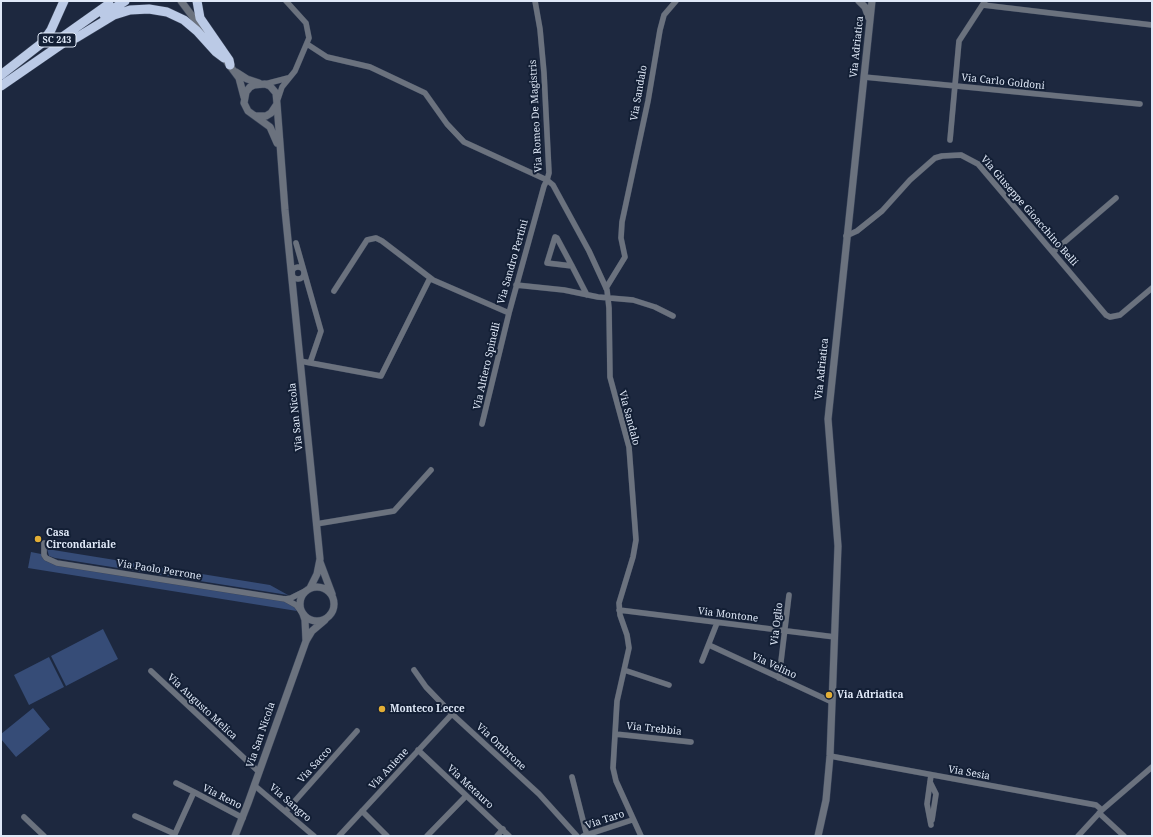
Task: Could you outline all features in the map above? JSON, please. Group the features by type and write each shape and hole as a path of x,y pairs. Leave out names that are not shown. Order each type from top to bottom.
{"highway":[{"path":"1,75 42,43 52,30 64,1"},
{"name":"SC 243","path":"1,79 114,1"},
{"name":"SC 243","path":"1,86 125,1"},
{"path":"197,1 200,18 229,60 230,65"},
{"path":"67,40 76,38 114,15 130,10 149,9 167,12 184,20 197,31 230,65"}],"street":[{"path":"181,1 230,65 247,78 274,90 277,102"},
{"name":"Via San Nicola","path":"256,116 266,116 271,113 277,102 282,87 292,76 307,44 309,34 306,23 286,1"},
{"name":"Via Romeo De Magistris","path":"535,1 540,30 544,73 549,173 547,180 553,185 579,231 606,288"},
{"path":"859,1 870,1"},
{"path":"859,1 865,6 870,22"},
{"name":"Via Adriatica","path":"818,836 826,800 830,756 838,546 828,419 846,236 870,22 870,1"},
{"name":"Via Sandalo","path":"641,836 632,820 614,776 617,701 629,642 619,610 620,596 635,547 636,525 633,512 629,447 610,377 608,298 606,288 625,257 621,238 622,222 648,101 660,30 664,15 673,2"},
{"path":"950,140 959,41 983,2 1152,25"},
{"path":"307,44 327,57 370,67 425,93 447,124 464,142 547,180"},
{"name":"Via San Nicola","path":"230,65 241,82 245,108 272,131 279,152"},
{"path":"244,98 250,87 283,81 292,76"},
{"name":"Via Carlo Goldoni","path":"864,77 1140,104"},
{"name":"Via San Nicola","path":"235,836 243,818 258,772 306,641 312,631 334,610 335,605 320,559 279,152 277,102"},
{"name":"Via Giuseppe Gioacchino Belli","path":"846,236 857,231 882,211 910,180 932,161 942,156 961,155 978,164 1110,317 1120,315 1152,288"},
{"name":"Via Sandro Pertini","path":"334,291 365,242 373,238 382,241 430,278 509,313 544,186 547,180"},
{"path":"1053,252 1116,198"},
{"path":"572,266 547,263 555,237 557,238 572,266 587,295"},
{"path":"296,242 321,331 310,363"},
{"path":"292,274 297,279 301,278 304,271"},
{"path":"300,361 381,376 430,278"},
{"path":"516,286 564,290 587,295 641,302 664,310 673,316"},
{"name":"Via Altiero Spinelli","path":"482,424 509,313"},
{"path":"316,524 394,511 431,470"},
{"name":"Via Paolo Perrone","path":"44,543 44,555 46,558 57,563 285,599 291,598 307,590"},
{"name":"Via San Nicola","path":"306,641 305,620 300,604 317,574 320,559"},
{"path":"307,590 323,587 333,596"},
{"name":"Via Oglio","path":"779,678 789,596"},
{"name":"Via Paolo Perrone","path":"285,599 296,605 302,614"},
{"name":"Via Montone","path":"619,610 835,636"},
{"path":"302,614 312,621 325,620"},
{"path":"702,661 717,622"},
{"name":"Via Velino","path":"709,645 832,702"},
{"name":"Via Ombrone","path":"414,670 426,687 452,714 539,794 577,836"},
{"path":"624,670 669,685"},
{"name":"Via Augusto Melica","path":"151,671 258,772"},
{"name":"Via Aniene","path":"339,836 452,714"},
{"name":"Via Sacco","path":"286,811 358,731"},
{"name":"Via Trebbia","path":"615,734 691,742"},
{"name":"Via Metauro","path":"418,750 509,836"},
{"name":"Via Sesia","path":"830,756 1096,805 1101,812"},
{"path":"1078,836 1101,812 1152,767"},
{"path":"930,782 936,794 931,825 927,804 930,782 931,775"},
{"path":"572,778 586,835"},
{"name":"Via Reno","path":"176,783 243,818"},
{"name":"Via Sangro","path":"254,785 314,836"},
{"name":"Via Reno","path":"175,835 194,792"},
{"path":"427,836 466,796"},
{"path":"362,811 387,836"},
{"path":"1101,812 1124,836"},
{"path":"135,816 175,835"},
{"path":"24,817 44,836"},
{"name":"Via Taro","path":"586,835 632,820"},
{"path":"496,836 503,829"}],"shaded area":[{"path":"47,549 270,585 288,595 55,558 49,556"},
{"path":"31,552 41,554 46,561 54,564 284,601 291,603 297,611 28,568"},
{"path":"103,629 118,659 66,686 51,656"},
{"path":"49,657 64,687 29,705 14,675"},
{"path":"33,708 50,729 16,757 1,739 1,734"}],"place":[{"name":"Casa Circondariale","path":"38,539"},
{"name":"Via Adriatica","path":"829,695"},
{"name":"Monteco Lecce","path":"382,709"}]}
